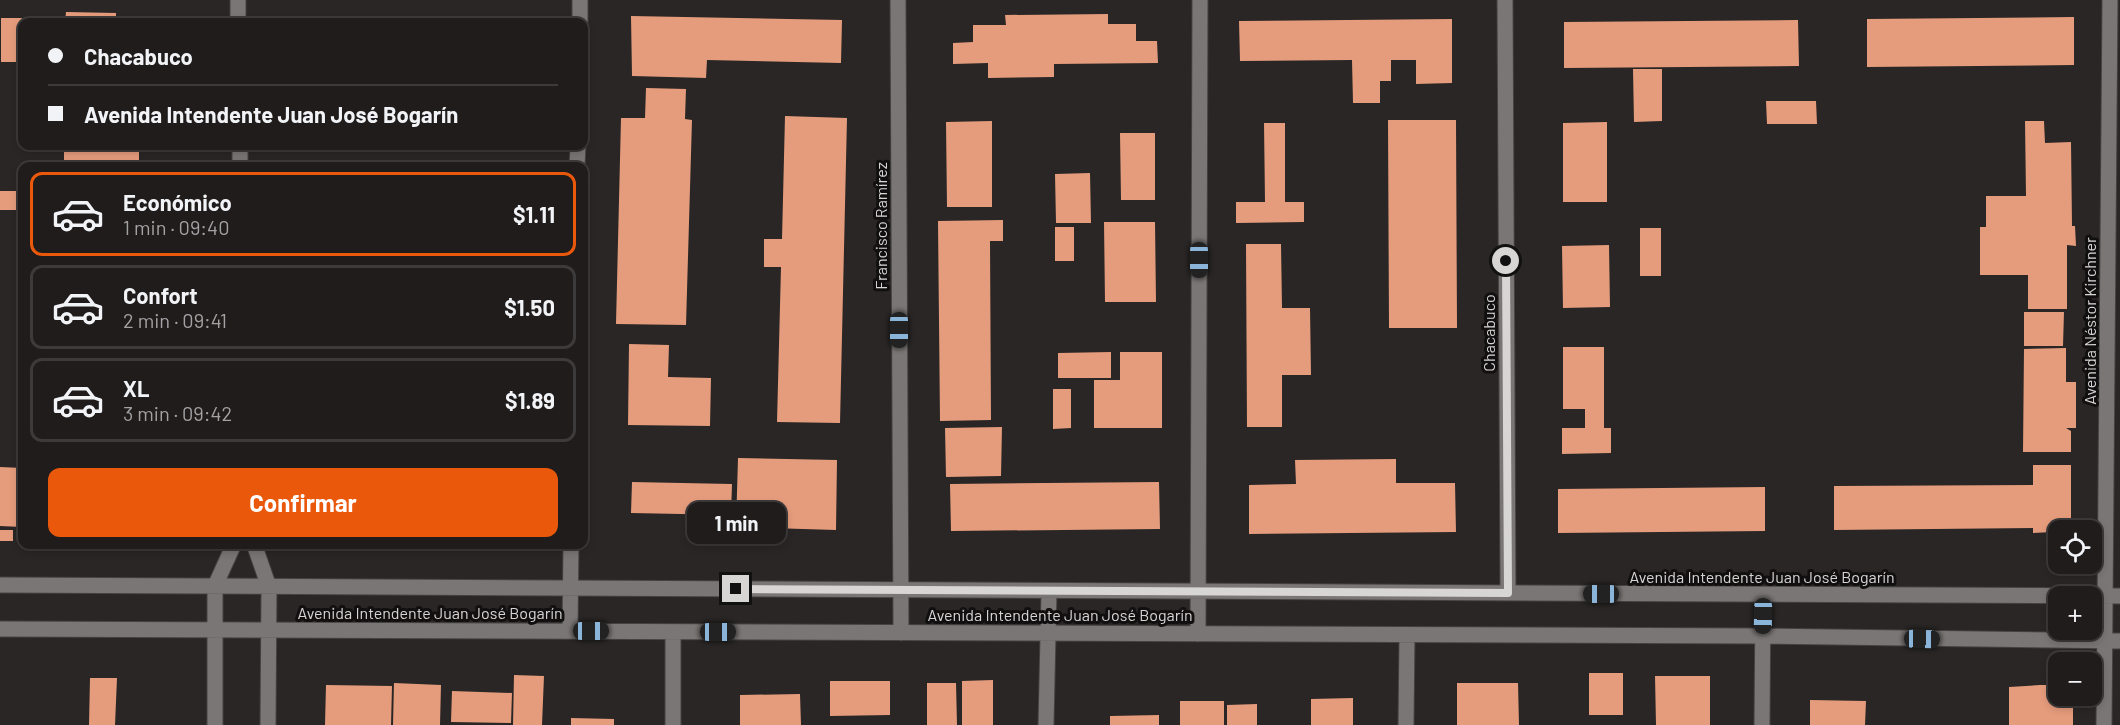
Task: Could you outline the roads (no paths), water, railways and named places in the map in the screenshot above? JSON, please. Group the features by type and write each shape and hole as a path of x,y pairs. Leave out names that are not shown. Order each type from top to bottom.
{"street":[{"path":"238,0 238,18"},
{"path":"580,0 580,18"},
{"name":"Francisco Ramírez","path":"898,0 901,633"},
{"path":"1198,634 1200,0"},
{"name":"Chacabuco","path":"1505,0 1508,593"},
{"name":"Avenida Néstor Kirchner","path":"2104,725 2104,642 2113,596 2110,0"},
{"path":"215,725 215,586 232,549"},
{"path":"256,549 269,587 268,725"},
{"path":"570,631 571,549"},
{"name":"Avenida Intendente Juan José Bogarín","path":"0,585 2113,596"},
{"path":"1046,725 1049,591"},
{"path":"1762,725 1763,595"},
{"name":"Avenida Intendente Juan José Bogarín","path":"0,629 1762,636 2120,641"},
{"path":"673,632 673,725"},
{"path":"1406,725 1407,635"}]}
